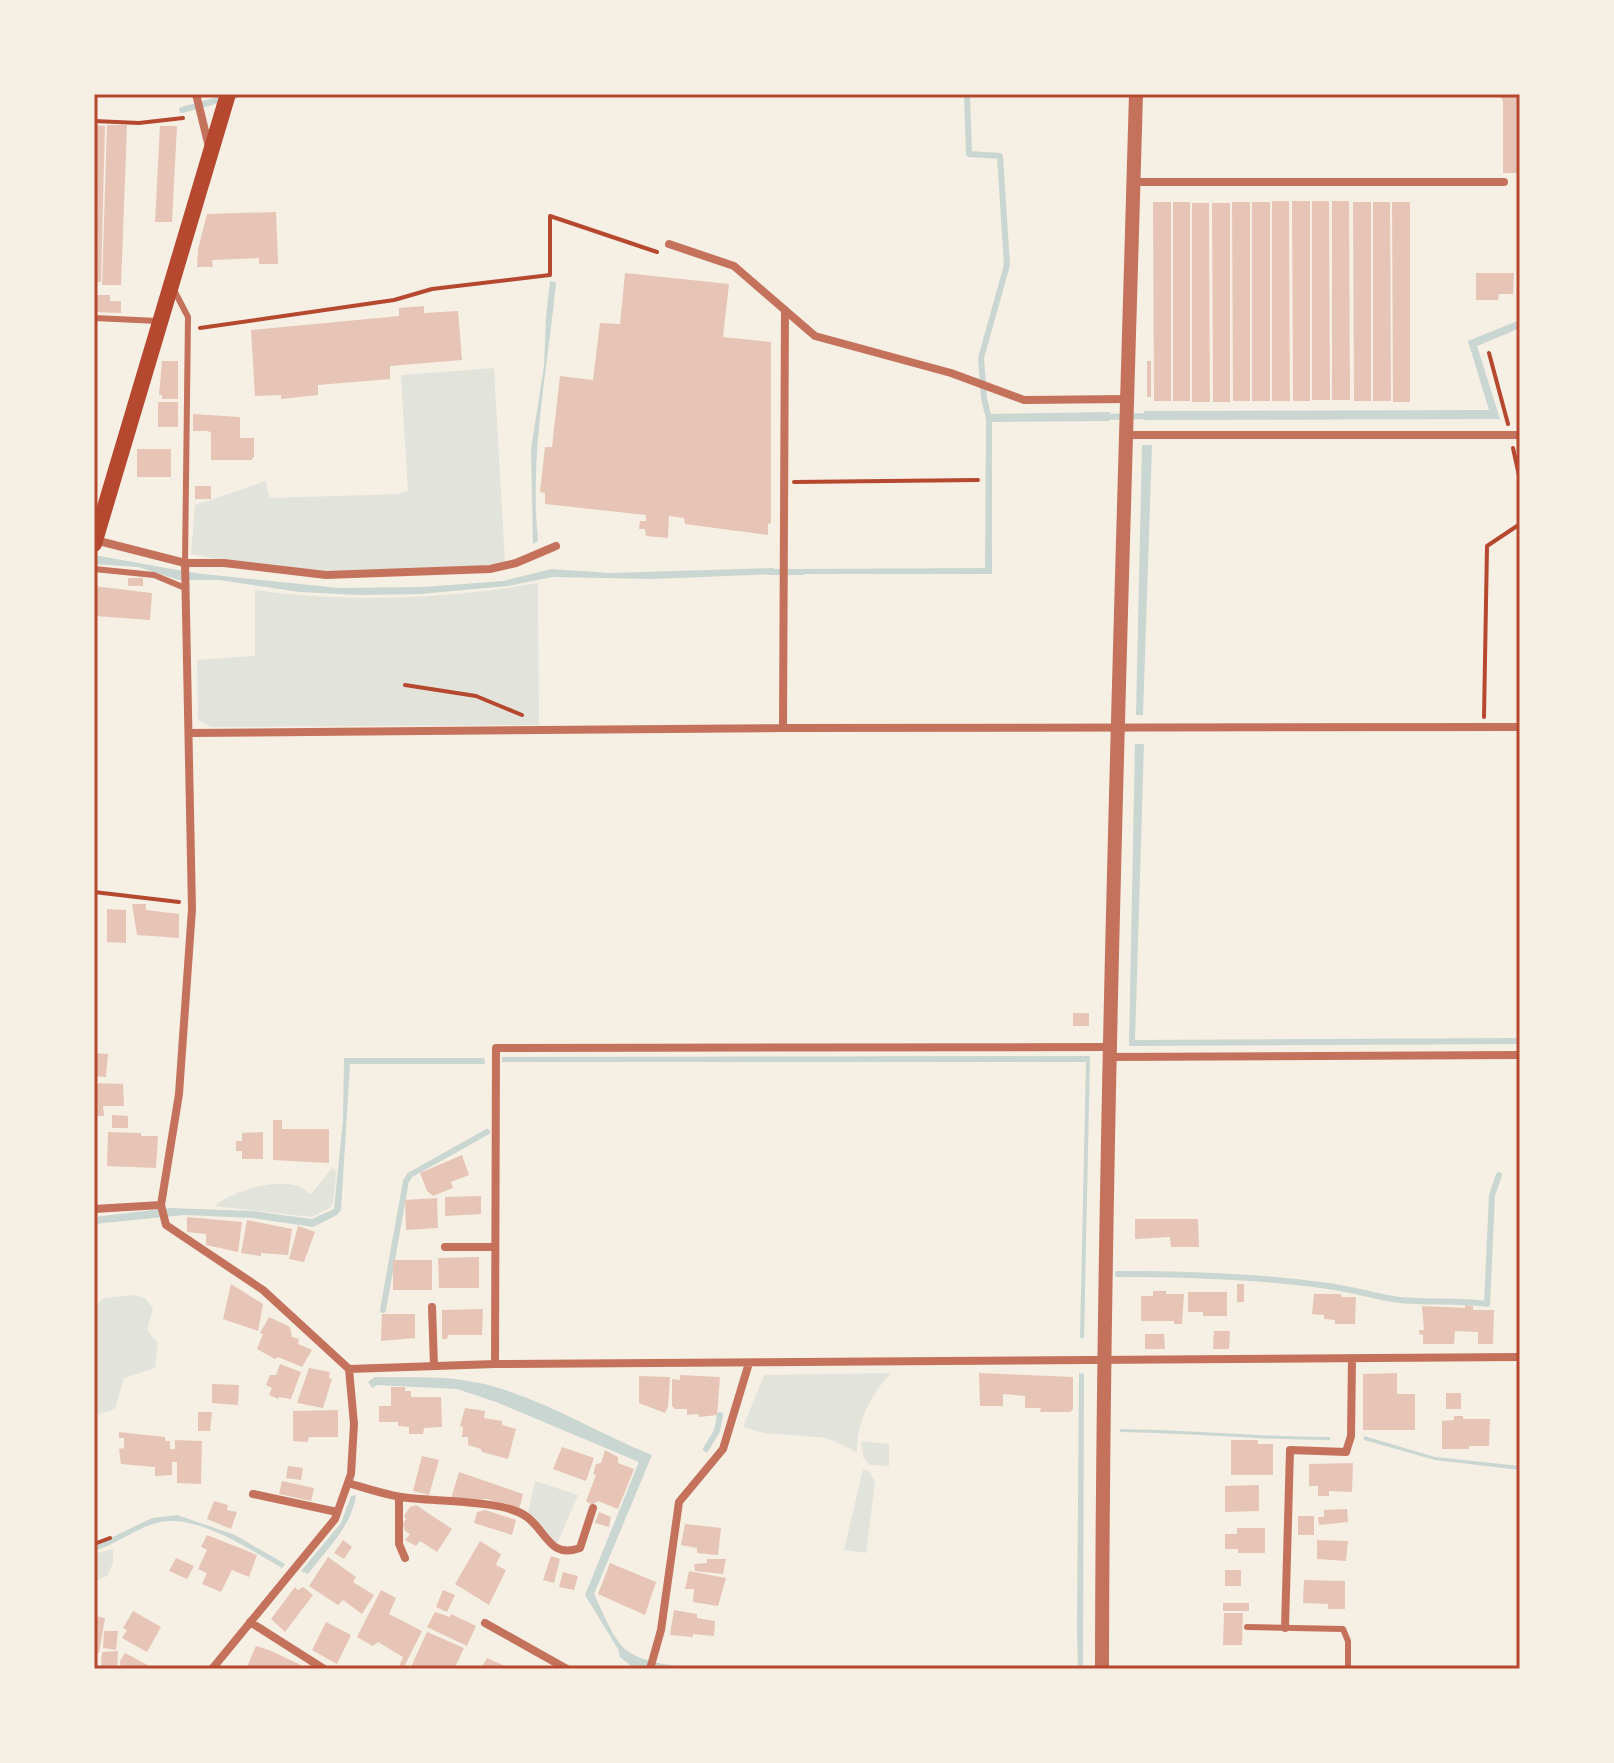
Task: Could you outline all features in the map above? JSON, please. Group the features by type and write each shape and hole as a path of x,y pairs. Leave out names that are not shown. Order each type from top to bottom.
{"main road":[{"path":"95,542 228,94"}],"street":[{"path":"196,94 211,152"},
{"path":"1102,1669 1103,1360 1109,1052 1136,94"},
{"path":"1133,182 1504,182"},
{"path":"673,246 734,266 815,336 951,373 1024,400 1127,399"},
{"path":"783,728 785,310"},
{"path":"1126,435 1520,435"},
{"path":"95,542 185,563 224,563 326,575 490,569 516,563 556,546"},
{"path":"185,563 192,903 179,1094 161,1205 166,1225 263,1290 349,1369 354,1424 351,1474 335,1519 212,1669"},
{"path":"190,733 1520,727"},
{"path":"495,1364 496,1048 1520,1055"},
{"path":"94,1209 161,1205"},
{"path":"445,1247 495,1247"},
{"path":"432,1307 434,1366"},
{"path":"349,1369 495,1364 1520,1357"},
{"path":"1285,1628 1290,1450 1346,1452 1351,1436 1352,1358"},
{"path":"650,1669 661,1630 679,1502 723,1449 749,1363"},
{"path":"348,1483 399,1497 478,1505 487,1503 526,1515 556,1549 569,1552 580,1548 593,1508"},
{"path":"253,1494 337,1512"},
{"path":"399,1497 399,1544 405,1558"},
{"path":"250,1622 324,1669"},
{"path":"485,1623 567,1669"}],"lane":[{"path":"171,284 188,317 185,563"},
{"path":"94,318 160,321"},
{"path":"94,569 154,575 185,588"},
{"path":"1247,1627 1343,1629 1348,1641 1348,1669"}],"path":[{"path":"94,121 139,123 183,118"},
{"path":"191,330 394,300 432,289 550,275 550,216 666,254 673,246"},
{"path":"1489,353 1520,480"},
{"path":"784,482 978,480"},
{"path":"1484,727 1487,546 1520,524"},
{"path":"405,685 476,696 503,705 544,730"},
{"path":"94,892 192,903"},
{"path":"94,1544 110,1538"}],"shaded area":[{"path":"550,281 556,282 538,443 538,541 533,544 531,449 544,366"},
{"path":"1520,320 1520,328 1477,346 1500,419 1144,420 1144,411 1489,410 1468,341"},
{"path":"494,368 505,562 431,571 348,572 266,566 191,554 195,505 266,481 269,498 399,494 408,491 401,375"},
{"path":"1110,412 1109,421 992,422 992,574 796,574 795,569 985,568 986,414"},
{"path":"1142,445 1152,445 1143,715 1136,715"},
{"path":"94,555 194,573 339,588 423,587 503,581 551,569 611,573 774,568 775,574 653,579 552,577 508,586 420,594 359,595 300,592 219,580 179,580 138,567 94,564"},
{"path":"538,583 539,725 211,727 198,720 197,660 255,656 255,590 361,598 468,593"},
{"path":"1135,744 1144,744 1135,1040 1520,1038 1520,1044 1129,1046"},
{"path":"1090,1056 1084,1338 1080,1338 1086,1062 502,1062 502,1057"},
{"path":"344,1058 484,1058 485,1064 350,1064 341,1210 313,1227 253,1218 184,1215 94,1224 94,1217 170,1208 252,1211 312,1219 334,1209 343,1120"},
{"path":"333,1167 336,1173 333,1204 311,1217 214,1206 242,1191 263,1185 296,1186 311,1194"},
{"path":"134,1295 145,1298 153,1308 147,1330 158,1343 155,1368 124,1378 115,1409 94,1416 94,1306 104,1298"},
{"path":"891,1373 866,1410 859,1430 857,1452 827,1438 764,1433 743,1427 764,1375"},
{"path":"1079,1373 1084,1374 1083,1669 1078,1669 1077,1631"},
{"path":"375,1377 450,1378 497,1387 542,1404 652,1455 594,1594 616,1638 635,1656 678,1666 736,1669 635,1669 620,1657 585,1595 639,1462 496,1402 457,1389 377,1385 372,1388 368,1382"},
{"path":"1120,1429 1330,1437 1330,1440 1120,1432"},
{"path":"1364,1436 1435,1457 1520,1466 1520,1470 1435,1460 1364,1440"},
{"path":"861,1441 889,1444 889,1466 870,1465 863,1457"},
{"path":"863,1469 869,1471 875,1482 866,1553 844,1550"},
{"path":"535,1481 578,1495 557,1544 528,1512"},
{"path":"356,1495 354,1506 337,1537 308,1574 301,1571 341,1523 351,1496"},
{"path":"177,1515 235,1535 285,1564 282,1568 204,1527 171,1521 148,1526 94,1551 94,1546 152,1518"},
{"path":"113,1549 113,1563 107,1576 94,1581 94,1554"}],"building":[{"path":"1499,94 1520,94 1520,173 1503,173 1503,101"},
{"path":"94,125 105,126 101,282 94,282"},
{"path":"107,125 127,125 121,285 102,285"},
{"path":"160,126 177,126 172,222 155,222"},
{"path":"1272,201 1289,201 1290,401 1272,401"},
{"path":"1292,201 1310,201 1310,401 1293,401"},
{"path":"1312,201 1329,201 1330,400 1312,400"},
{"path":"1332,201 1349,201 1350,400 1332,400"},
{"path":"1153,202 1171,202 1171,401 1154,401"},
{"path":"1173,202 1190,202 1190,401 1173,401"},
{"path":"1232,202 1250,202 1250,401 1233,401"},
{"path":"1252,202 1270,202 1270,401 1252,401"},
{"path":"1353,202 1371,202 1371,401 1354,401"},
{"path":"1373,202 1390,202 1391,401 1373,401"},
{"path":"1392,202 1410,202 1410,402 1393,402"},
{"path":"1192,203 1209,203 1210,402 1192,402"},
{"path":"1212,203 1230,203 1230,402 1213,402"},
{"path":"276,212 278,264 259,264 259,258 212,260 213,267 197,267 207,214"},
{"path":"625,273 729,284 723,337 771,342 771,523 768,524 768,535 685,524 684,518 669,516 668,538 646,536 645,529 639,529 640,521 646,521 646,515 545,504 545,493 540,492 545,447 552,447 560,376 593,380 600,323 620,324"},
{"path":"1476,273 1514,273 1513,294 1499,294 1498,300 1476,300"},
{"path":"94,295 110,295 110,301 121,301 121,313 94,312"},
{"path":"424,306 424,313 458,311 462,360 390,366 390,379 318,385 318,395 281,399 281,395 255,396 251,330 399,316 399,308"},
{"path":"162,361 178,361 178,399 162,399 159,395"},
{"path":"1147,361 1151,361 1151,397 1147,397"},
{"path":"158,402 178,402 178,427 158,427"},
{"path":"193,414 240,417 240,438 254,438 254,457 251,460 211,460 211,433 193,431"},
{"path":"137,449 171,449 171,477 137,477"},
{"path":"195,486 211,486 211,499 195,499"},
{"path":"128,578 143,578 143,586 128,586"},
{"path":"94,586 152,593 150,620 95,616"},
{"path":"132,904 146,904 146,910 179,914 179,938 137,935"},
{"path":"107,909 126,910 126,943 107,942"},
{"path":"1073,1013 1089,1013 1089,1026 1073,1026"},
{"path":"94,1053 108,1054 106,1077 94,1076"},
{"path":"94,1083 123,1084 124,1106 103,1106 104,1116 94,1116"},
{"path":"112,1115 128,1116 128,1128 112,1128"},
{"path":"273,1120 282,1120 282,1129 329,1129 329,1163 273,1160"},
{"path":"108,1132 158,1136 156,1168 107,1166"},
{"path":"263,1132 263,1159 242,1159 242,1151 236,1151 236,1141 242,1141 242,1133"},
{"path":"462,1155 469,1175 451,1182 453,1188 433,1196 427,1191 420,1173"},
{"path":"481,1196 481,1214 445,1216 445,1197"},
{"path":"437,1198 438,1228 406,1230 405,1200"},
{"path":"187,1217 242,1222 238,1252 206,1245 206,1234 187,1232"},
{"path":"1135,1219 1198,1219 1199,1247 1171,1247 1170,1237 1135,1239"},
{"path":"247,1220 292,1229 288,1255 241,1253"},
{"path":"298,1226 315,1232 304,1262 289,1259"},
{"path":"479,1257 479,1288 439,1288 438,1258"},
{"path":"393,1260 432,1260 432,1290 393,1290"},
{"path":"231,1284 263,1304 258,1331 223,1319"},
{"path":"1237,1284 1244,1284 1244,1302 1237,1302"},
{"path":"1153,1291 1184,1294 1182,1324 1174,1324 1174,1321 1141,1321 1141,1296 1153,1296"},
{"path":"1188,1292 1227,1292 1227,1316 1203,1316 1203,1312 1188,1312"},
{"path":"1314,1294 1356,1297 1355,1324 1335,1324 1335,1320 1324,1319 1324,1315 1312,1314"},
{"path":"1465,1305 1473,1306 1473,1310 1494,1310 1493,1344 1478,1344 1478,1332 1455,1331 1454,1344 1423,1344 1423,1335 1419,1334 1419,1330 1424,1330 1422,1306 1465,1308"},
{"path":"483,1309 482,1335 448,1335 447,1339 442,1339 442,1310"},
{"path":"382,1314 415,1314 415,1338 381,1341"},
{"path":"269,1317 290,1327 292,1337 299,1339 298,1344 312,1350 302,1367 278,1357 275,1359 257,1349 263,1334 260,1333"},
{"path":"1214,1331 1230,1331 1229,1349 1213,1349"},
{"path":"1145,1334 1164,1334 1165,1349 1145,1349"},
{"path":"280,1364 301,1372 291,1399 269,1395 272,1388 266,1385 270,1375 276,1375"},
{"path":"309,1368 330,1372 329,1378 332,1379 323,1408 297,1403"},
{"path":"979,1373 1073,1377 1073,1409 1070,1412 1040,1412 1041,1408 1025,1408 1025,1396 1003,1394 1003,1406 980,1406"},
{"path":"1397,1373 1397,1394 1415,1394 1415,1430 1363,1430 1363,1374"},
{"path":"680,1375 720,1377 717,1415 687,1415 687,1409 672,1406 672,1379 680,1380"},
{"path":"639,1376 670,1377 665,1413 639,1403"},
{"path":"212,1384 239,1385 238,1405 212,1403"},
{"path":"391,1387 405,1387 405,1391 411,1391 411,1397 441,1397 442,1427 424,1428 423,1434 409,1434 409,1427 398,1426 398,1422 379,1422 379,1406 391,1406"},
{"path":"1446,1393 1461,1393 1461,1409 1446,1409"},
{"path":"465,1408 485,1411 484,1418 502,1421 502,1425 516,1429 508,1459 468,1445 468,1437 462,1437 463,1427 460,1426"},
{"path":"338,1410 338,1437 309,1437 308,1442 293,1441 293,1411"},
{"path":"198,1412 212,1412 210,1431 198,1431"},
{"path":"1454,1416 1490,1419 1489,1446 1442,1449 1442,1421 1454,1420"},
{"path":"119,1432 165,1437 165,1441 170,1441 170,1449 175,1449 175,1440 202,1441 201,1484 177,1483 177,1462 172,1462 172,1475 155,1476 155,1467 121,1464 119,1449 124,1448 124,1438 119,1438"},
{"path":"1231,1440 1258,1440 1258,1444 1273,1444 1273,1475 1231,1475"},
{"path":"562,1447 594,1458 586,1481 553,1469"},
{"path":"605,1450 618,1457 618,1463 634,1469 618,1509 598,1501 592,1505 586,1501 596,1475 593,1474 596,1464 601,1463"},
{"path":"422,1456 439,1460 429,1495 413,1491"},
{"path":"1353,1463 1352,1492 1329,1491 1329,1496 1318,1496 1318,1486 1309,1486 1309,1464"},
{"path":"288,1466 303,1468 301,1480 286,1478"},
{"path":"459,1472 523,1494 519,1510 488,1499 451,1499"},
{"path":"282,1481 314,1488 311,1501 279,1494"},
{"path":"1259,1485 1259,1511 1225,1512 1225,1486"},
{"path":"214,1501 228,1505 227,1510 237,1512 231,1529 207,1519"},
{"path":"416,1505 452,1529 437,1552 420,1541 416,1546 405,1540 410,1534 405,1531 404,1516 410,1507"},
{"path":"1347,1509 1348,1522 1319,1525 1318,1517 1324,1517 1324,1510"},
{"path":"485,1510 516,1520 512,1535 474,1523 477,1512"},
{"path":"599,1512 611,1517 609,1527 595,1523"},
{"path":"1298,1516 1314,1516 1314,1535 1298,1535"},
{"path":"685,1524 721,1528 718,1555 697,1553 697,1548 681,1545"},
{"path":"1237,1528 1265,1528 1265,1553 1238,1553 1238,1549 1225,1549 1225,1534 1237,1534"},
{"path":"207,1535 257,1555 249,1577 232,1570 221,1592 202,1584 207,1573 198,1569 207,1550 201,1547"},
{"path":"343,1540 352,1547 344,1559 334,1553"},
{"path":"1317,1540 1348,1541 1346,1561 1317,1559"},
{"path":"480,1541 501,1554 496,1565 506,1570 489,1605 455,1584"},
{"path":"551,1556 560,1559 554,1583 543,1580"},
{"path":"328,1557 356,1577 353,1582 374,1595 362,1614 343,1600 338,1605 309,1586"},
{"path":"176,1558 194,1566 187,1579 169,1571"},
{"path":"707,1559 726,1559 723,1574 695,1571 694,1564 707,1563"},
{"path":"610,1563 656,1582 645,1615 598,1594"},
{"path":"1225,1570 1241,1570 1241,1586 1225,1586"},
{"path":"689,1571 726,1578 718,1606 693,1602 694,1589 685,1589"},
{"path":"563,1572 578,1576 574,1590 559,1587"},
{"path":"1304,1580 1345,1581 1345,1609 1328,1609 1328,1604 1303,1603"},
{"path":"295,1587 298,1590 303,1587 313,1595 285,1632 271,1619"},
{"path":"381,1590 396,1598 389,1614 422,1631 403,1669 398,1669 403,1657 378,1642 373,1646 357,1637"},
{"path":"443,1590 455,1595 447,1612 436,1607"},
{"path":"1223,1603 1249,1603 1249,1611 1223,1611"},
{"path":"674,1610 715,1621 714,1636 670,1635"},
{"path":"133,1611 161,1627 147,1652 122,1638 127,1630 123,1628"},
{"path":"435,1612 450,1617 451,1614 476,1626 467,1646 427,1627"},
{"path":"1224,1613 1243,1613 1242,1645 1223,1645"},
{"path":"94,1616 105,1618 99,1653 94,1653"},
{"path":"326,1622 351,1635 337,1664 312,1650"},
{"path":"104,1631 118,1631 116,1650 103,1648"},
{"path":"427,1632 464,1648 454,1669 410,1669"},
{"path":"256,1646 301,1665 298,1669 246,1669"},
{"path":"118,1651 117,1669 101,1669 102,1652"},
{"path":"125,1653 155,1669 121,1669 120,1661"},
{"path":"487,1658 505,1666 503,1669 481,1669"}],"waterway":[{"path":"182,110 240,94"},
{"path":"967,94 969,154 1000,156 1007,265 981,358 989,419"},
{"path":"1105,417 1150,416"},
{"path":"769,572 802,572"},
{"path":"383,1310 406,1181 410,1175 487,1132"},
{"path":"1118,1274 1276,1280 1337,1287 1400,1300 1487,1304 1492,1195 1499,1175"},
{"path":"706,1449 717,1431 720,1415"}]}
